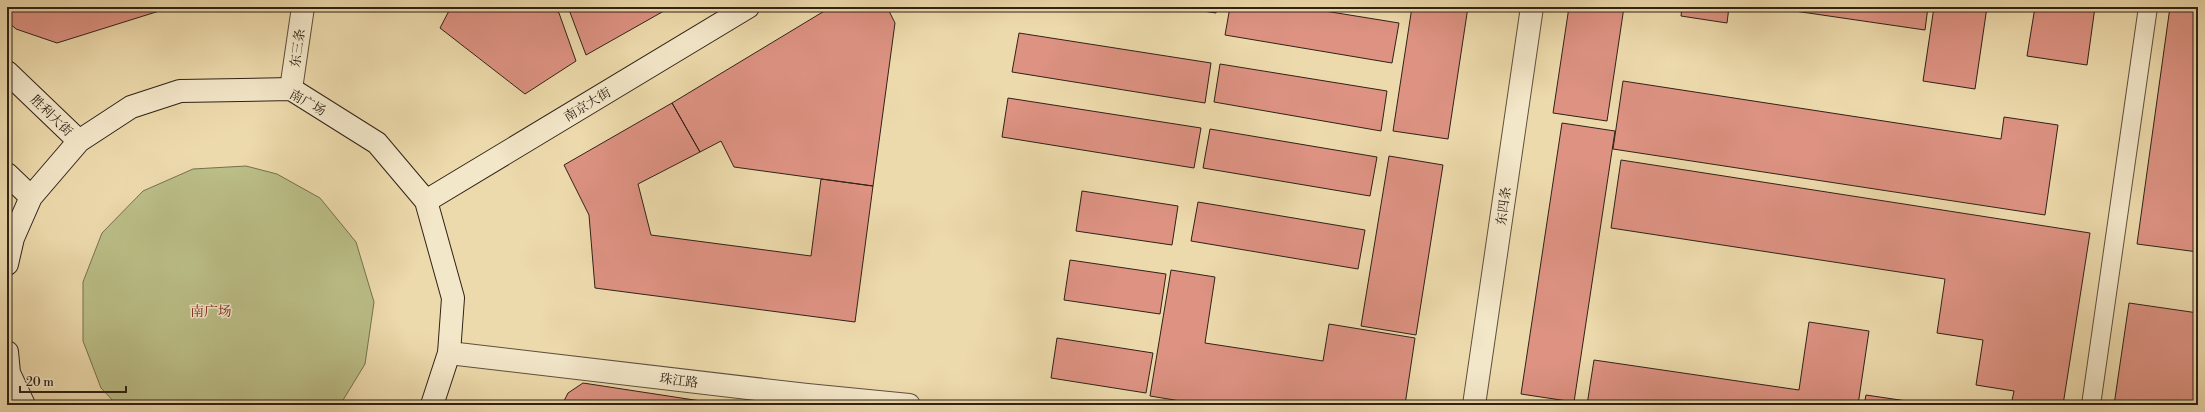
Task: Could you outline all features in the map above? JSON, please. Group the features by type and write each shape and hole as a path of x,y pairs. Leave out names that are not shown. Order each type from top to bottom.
{"main road":[{"name":"东三条","path":"291,89 303,7"},
{"name":"南京大街","path":"426,201 748,7"},
{"name":"东四条","path":"1474,405 1532,7"},
{"name":"胜利大街","path":"7,72 79,141"},
{"name":"南广场","path":"7,264 13,238 31,197 79,141 131,107 180,91 291,89 377,143 426,201 453,298 450,353 432,405"},
{"path":"7,174 31,197"},
{"path":"7,352 9,373 24,405"},
{"name":"珠江路","path":"450,353 807,395 909,405"}],"lane":[{"path":"2090,405 2148,7"}],"green space":[{"path":"246,166 277,174 320,198 356,242 374,302 365,364 340,405 117,405 101,388 83,341 83,282 102,233 143,191 193,169"}],"building":[{"path":"7,7 172,7 57,43 16,29 7,21"},
{"path":"451,7 552,7 559,13 576,61 525,94 440,28"},
{"path":"568,7 671,7 586,55"},
{"path":"831,7 887,7 895,23 873,186 734,167 721,141 700,152 672,103"},
{"path":"1176,7 1217,7 1216,13"},
{"path":"1230,7 1300,7 1399,23 1392,63 1225,35"},
{"path":"1412,7 1468,7 1448,139 1393,131"},
{"path":"1569,7 1624,7 1607,121 1553,113"},
{"path":"1682,7 1729,7 1727,23 1681,16"},
{"path":"1767,7 1928,7 1925,30"},
{"path":"1934,7 1987,7 1975,89 1923,81"},
{"path":"2035,7 2095,7 2087,65 2027,56"},
{"path":"2170,7 2198,7 2198,252 2137,244"},
{"path":"1019,33 1211,63 1205,103 1012,72"},
{"path":"1220,64 1387,91 1381,131 1214,102"},
{"path":"1623,81 2001,139 2004,117 2058,125 2045,215 1613,149"},
{"path":"1008,98 1201,128 1194,168 1002,137"},
{"path":"672,103 700,152 638,184 651,235 811,256 821,179 873,186 855,322 595,288 589,215 564,165"},
{"path":"1562,123 1615,131 1574,402 1521,394"},
{"path":"1210,129 1377,157 1370,196 1203,168"},
{"path":"1389,156 1443,165 1416,335 1361,326"},
{"path":"1621,160 2090,233 2063,405 2011,405 2014,391 1976,385 1983,340 1937,333 1945,279 1611,228"},
{"path":"1082,191 1178,206 1172,245 1076,231"},
{"path":"1198,202 1365,230 1358,269 1191,241"},
{"path":"1070,260 1166,274 1160,314 1064,300"},
{"path":"1171,270 1215,277 1205,343 1323,361 1329,324 1415,338 1405,405 1205,405 1150,396"},
{"path":"2129,303 2198,313 2198,405 2114,405"},
{"path":"1809,322 1869,331 1858,405 1587,405 1594,360 1799,390"},
{"path":"1057,338 1153,353 1146,393 1051,378"},
{"path":"583,383 727,405 562,405 568,393"},
{"path":"1866,395 1934,405 1864,405"}],"district":[{"name":"南广场","path":"211,311"}]}
